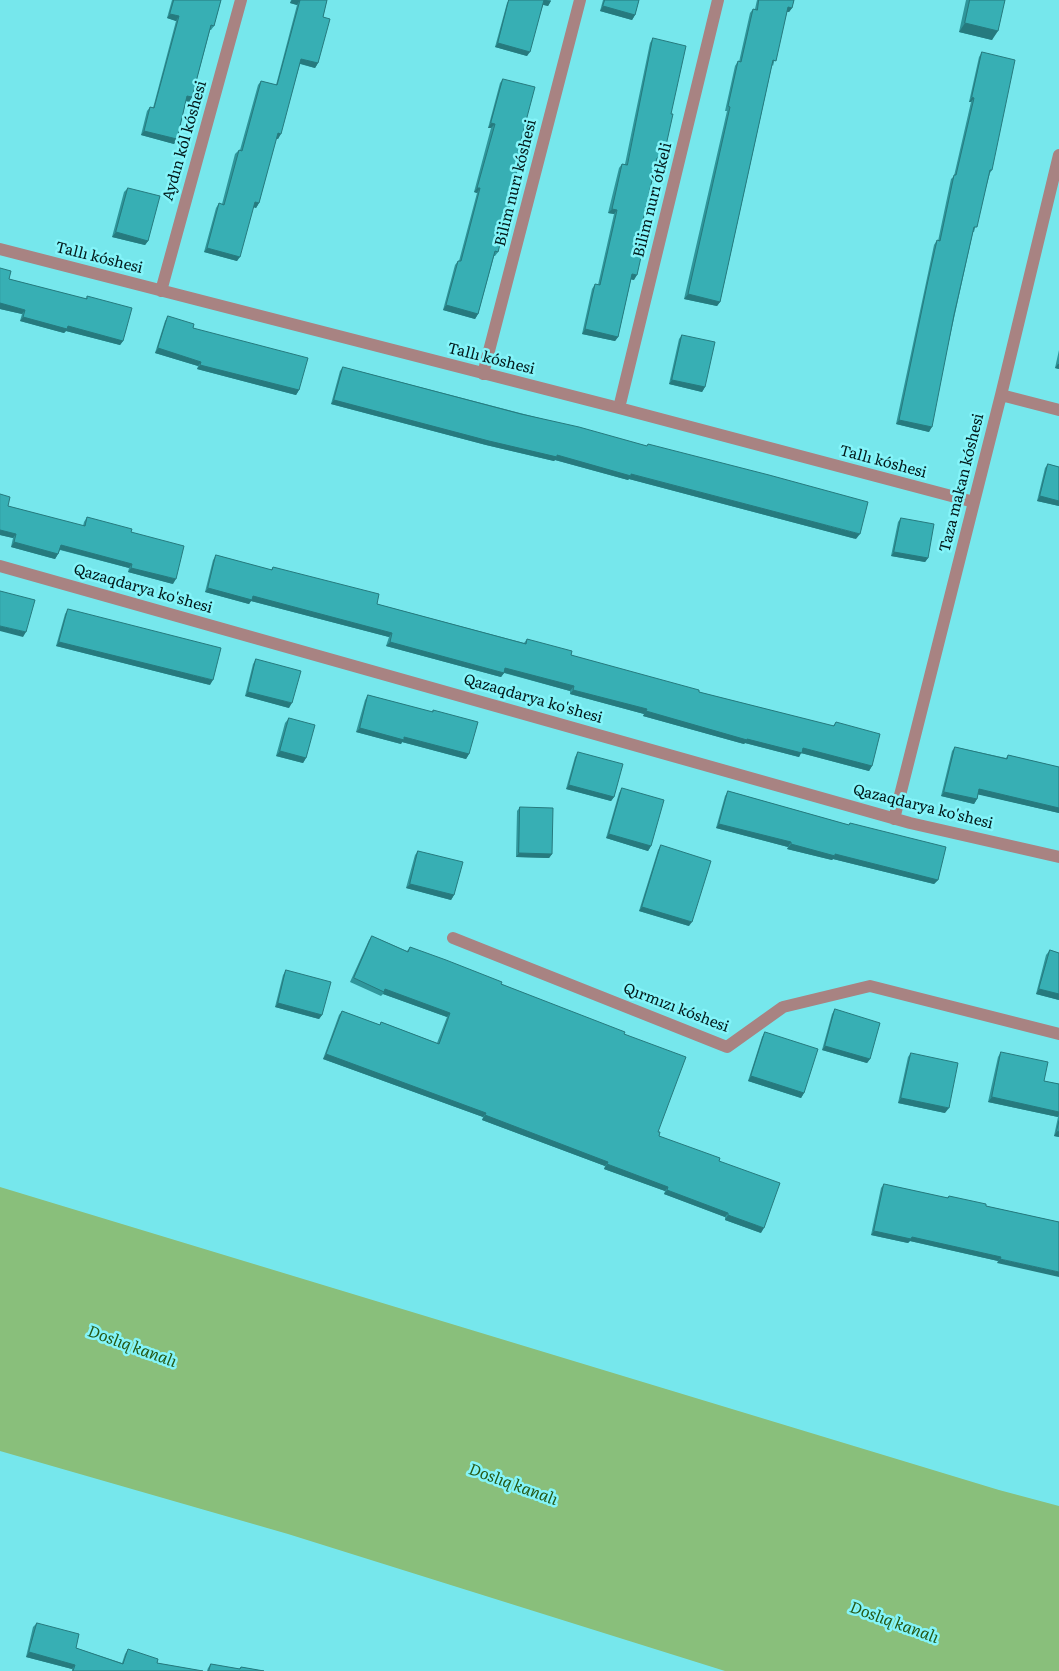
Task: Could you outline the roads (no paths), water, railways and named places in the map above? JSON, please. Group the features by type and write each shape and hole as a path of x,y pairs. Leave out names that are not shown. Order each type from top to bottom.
{"street":[{"name":"Aydın kól kóshesi","path":"161,291 241,0"},
{"name":"Bilim nurı kóshesi","path":"483,374 580,0"},
{"name":"Bilim nurı ótkeli","path":"619,408 718,0"},
{"name":"Taza makan kóshesi","path":"894,818 1001,396 1059,155"},
{"name":"Tallı kóshesi","path":"0,249 619,408 974,502"},
{"path":"1001,396 1059,410"},
{"name":"Qazaqdarya ko'shesi","path":"0,566 894,818 1059,857"},
{"name":"Qırmızı kóshesi","path":"453,938 727,1047 783,1007 870,986 1059,1034"}],"water":[{"name":"Doslıq kanalı","path":"0,1187 999,1490 1059,1506 1059,1671 725,1671 288,1534 0,1451"}]}
